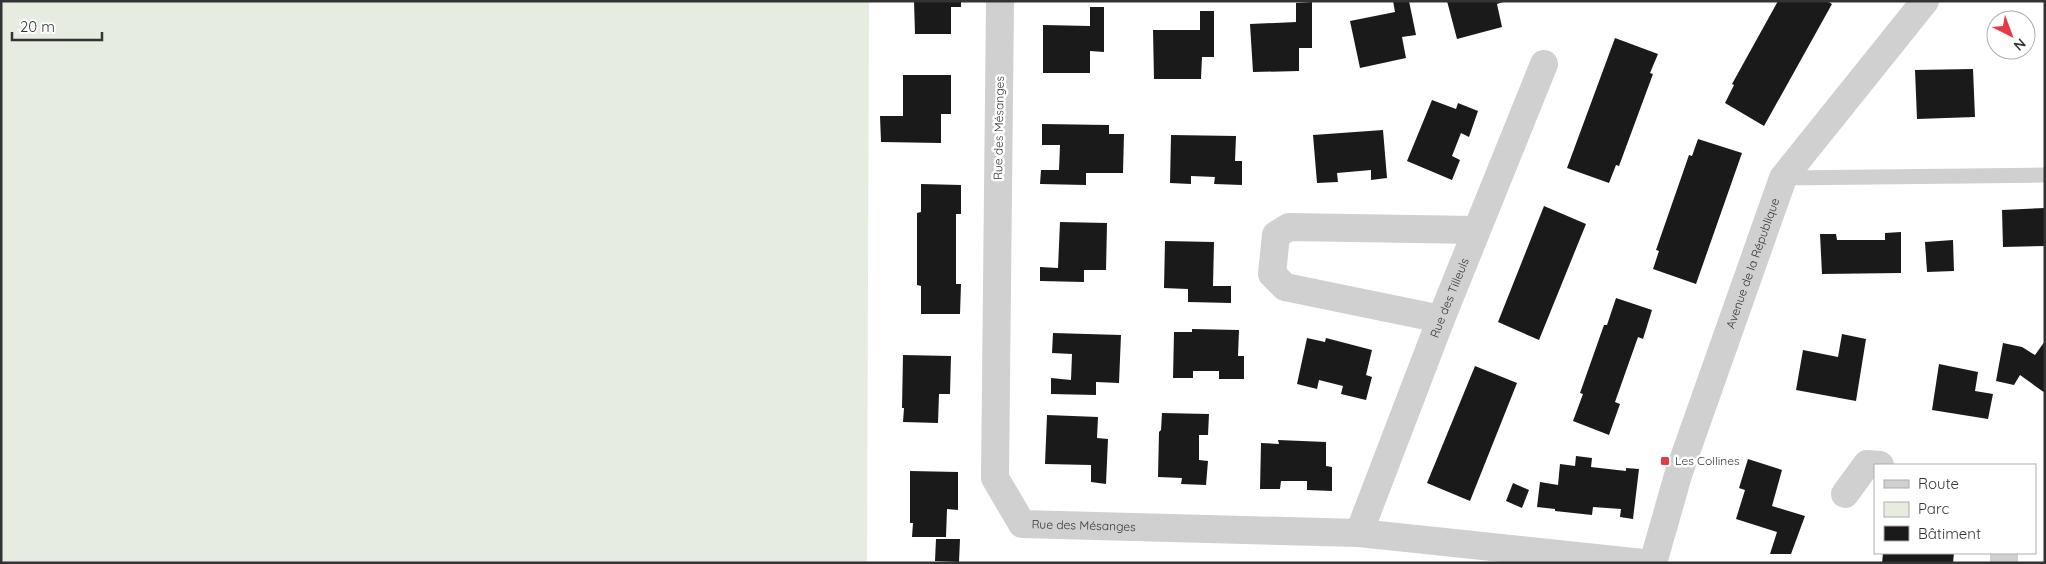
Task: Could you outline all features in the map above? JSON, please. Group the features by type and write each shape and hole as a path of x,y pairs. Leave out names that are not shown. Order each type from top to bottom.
{"street":[{"name":"Rue des Mésanges","path":"1000,1 995,478 1022,524 1359,533 1643,563"},
{"name":"Avenue de la République","path":"1653,563 1678,472 1782,178 1925,1"},
{"name":"Rue des Tilleuls","path":"1359,533 1476,230 1544,64"},
{"path":"1441,319 1285,287 1272,274 1276,234 1289,227 1476,230"},
{"path":"1845,494 1867,464 1874,465"}],"lane":[{"path":"1782,178 2045,175"}],"green space":[{"path":"1,1 869,1 867,563 1,563"}],"building":[{"path":"914,1 961,1 961,7 951,7 951,34 915,34"},
{"path":"1393,1 1409,1 1416,35 1402,37 1406,58 1360,68 1350,21 1395,12"},
{"path":"1447,1 1506,1 1497,4 1502,27 1457,39"},
{"path":"1778,1 1827,1 1832,4 1764,126 1725,103 1734,85 1732,84"},
{"path":"1312,2 1312,48 1299,48 1299,71 1253,72 1250,24 1296,22 1296,3"},
{"path":"1090,7 1104,7 1104,52 1090,51 1090,73 1043,73 1043,25 1090,26"},
{"path":"1200,11 1214,11 1214,57 1202,57 1201,79 1154,79 1153,30 1200,30"},
{"path":"1615,38 1658,54 1650,73 1653,74 1619,166 1616,165 1609,183 1567,168"},
{"path":"1973,69 1975,117 1917,119 1915,70"},
{"path":"903,75 951,75 951,114 941,114 941,143 881,142 880,116 903,116"},
{"path":"1432,100 1456,109 1458,103 1478,111 1469,137 1461,133 1452,156 1460,160 1452,180 1407,161"},
{"path":"1042,124 1109,125 1109,134 1124,134 1123,173 1086,173 1086,185 1040,184 1041,170 1059,170 1060,145 1042,145"},
{"path":"1383,130 1387,178 1371,180 1371,170 1337,173 1338,182 1317,183 1313,135"},
{"path":"1171,135 1236,136 1235,161 1242,161 1242,185 1214,184 1215,177 1191,176 1191,184 1170,183"},
{"path":"1698,139 1742,153 1696,284 1653,269 1659,251 1656,250 1689,155 1692,156"},
{"path":"921,184 961,185 961,214 956,214 956,284 961,284 960,314 921,314 921,286 917,285 917,213 921,212"},
{"path":"1544,206 1586,224 1539,340 1498,322"},
{"path":"2045,208 2045,246 2003,247 2002,210"},
{"path":"1060,222 1107,223 1106,270 1084,270 1084,282 1040,281 1040,267 1058,268"},
{"path":"1901,232 1901,273 1822,274 1820,234 1836,234 1837,240 1885,240 1885,233"},
{"path":"1953,240 1954,271 1927,272 1925,242"},
{"path":"1165,241 1214,242 1213,286 1231,286 1231,303 1188,302 1188,289 1164,288"},
{"path":"1616,298 1652,310 1643,339 1638,337 1615,402 1620,404 1609,435 1573,421 1583,394 1580,393 1604,325 1607,325"},
{"path":"1192,329 1239,330 1238,356 1244,356 1244,379 1219,379 1219,371 1193,371 1193,378 1173,378 1174,332 1192,332"},
{"path":"1053,333 1121,335 1119,383 1096,382 1096,395 1051,394 1051,378 1071,380 1072,354 1052,353"},
{"path":"1842,334 1866,339 1856,401 1796,390 1803,350 1838,357"},
{"path":"1307,338 1325,342 1326,338 1372,350 1366,375 1372,377 1366,400 1341,394 1343,386 1319,380 1317,389 1297,384"},
{"path":"2045,341 2045,393 2020,375 2014,385 1996,381 2003,343 2022,347 2035,355"},
{"path":"903,355 951,356 950,394 939,394 938,423 903,422"},
{"path":"1939,364 1978,372 1975,391 1993,394 1988,419 1932,410"},
{"path":"1475,366 1517,383 1470,501 1427,483"},
{"path":"1162,413 1209,414 1208,435 1199,435 1199,460 1208,461 1206,485 1181,484 1182,478 1158,477 1159,432 1161,430"},
{"path":"1047,415 1098,417 1097,438 1108,439 1106,484 1091,482 1091,465 1045,464"},
{"path":"1278,440 1326,442 1326,466 1332,467 1332,491 1307,490 1307,481 1281,481 1280,489 1260,489 1261,443 1279,444"},
{"path":"1576,456 1592,458 1591,467 1626,471 1626,468 1639,469 1633,519 1620,517 1621,509 1593,507 1592,515 1537,507 1540,482 1558,485 1560,464 1575,466"},
{"path":"1748,459 1782,470 1772,506 1805,516 1791,554 1770,554 1777,532 1736,519 1745,490 1739,488"},
{"path":"910,471 958,472 958,510 947,509 946,537 912,537 913,523 910,523"},
{"path":"1513,483 1529,490 1522,508 1506,501"},
{"path":"936,539 960,539 959,562 935,561"},
{"path":"1883,554 1954,554 1953,563 1882,563"}],"place":[{"name":"Les Collines","path":"1665,461"}]}
